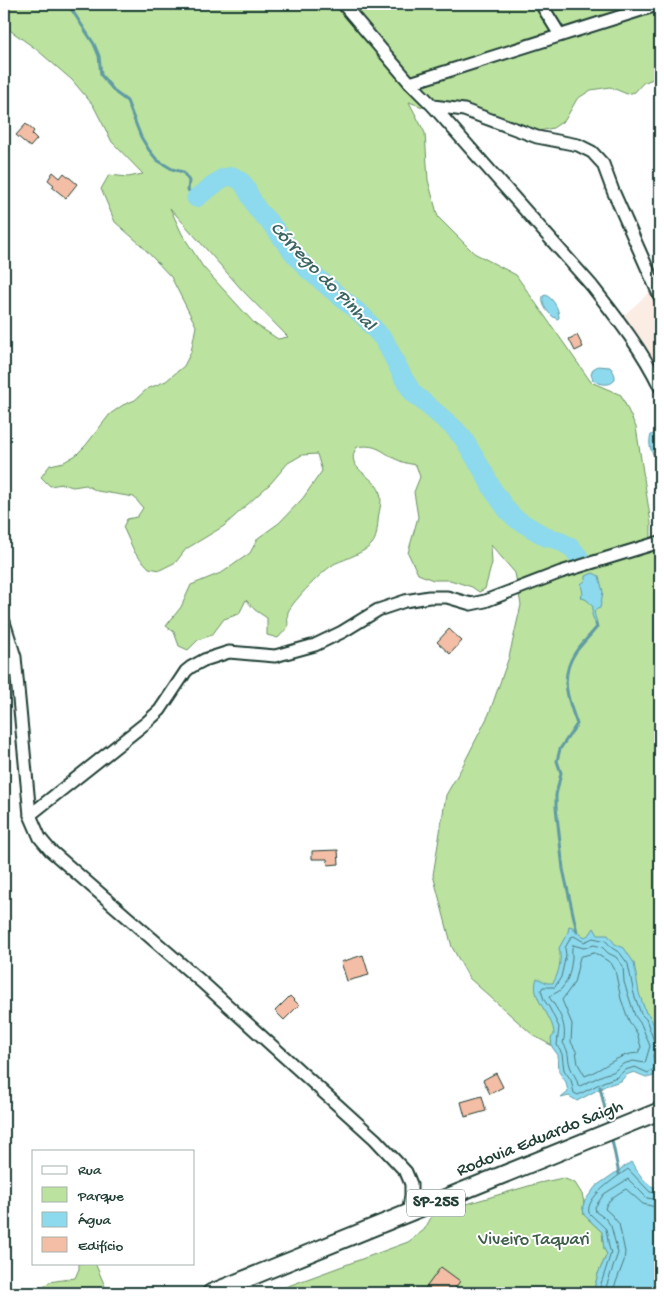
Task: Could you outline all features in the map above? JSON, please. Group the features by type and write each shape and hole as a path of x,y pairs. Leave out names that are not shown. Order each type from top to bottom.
{"highway":[{"name":"Rodovia Eduardo Saigh","path":"211,1293 408,1215 660,1111"}],"street":[{"path":"344,4 410,83 433,106 592,286 610,308 647,362 660,387"},
{"path":"541,4 560,36"},
{"path":"410,83 653,5"},
{"path":"433,106 464,110 537,137 578,145 592,152 603,164 660,298"},
{"path":"30,815 147,722 160,710 186,672 204,660 229,652 270,656 280,655 315,645 342,632 378,610 405,601 429,597 446,597 471,604 561,572 660,542"},
{"path":"4,622 15,657 30,815 40,838 50,850 203,983 375,1139 406,1172 411,1184 408,1215"}],"shaded area":[{"path":"660,283 660,382 622,317"}],"green space":[{"path":"4,4 307,4 315,10 321,4 660,4 660,78 643,83 635,92 627,94 610,87 591,90 577,99 565,120 553,128 539,131 470,115 428,109 409,102 425,133 428,180 438,217 474,253 516,275 591,382 621,395 636,427 651,523 651,547 660,545 660,1057 639,1062 573,1057 534,1036 469,978 452,947 433,875 446,795 489,714 509,657 521,605 515,573 491,545 492,563 485,589 479,592 472,587 450,580 433,580 418,574 408,553 418,517 414,492 420,477 416,465 402,462 376,448 357,447 354,461 361,472 373,481 381,497 375,539 372,544 350,558 331,566 309,586 288,612 288,627 278,638 267,635 267,618 255,610 246,600 239,614 224,619 212,635 198,640 188,650 179,646 174,632 166,626 181,607 191,585 223,572 250,553 258,538 279,523 303,498 322,471 317,454 302,455 288,463 271,483 224,526 186,549 176,562 160,570 149,568 135,553 123,527 127,519 137,517 143,508 134,497 97,491 86,485 73,487 62,484 50,486 41,477 50,465 64,462 76,455 110,414 123,405 135,400 147,389 166,381 184,366 191,352 196,326 171,277 140,244 115,222 101,189 109,175 128,177 143,174 112,142 93,105 72,80 36,49 4,26","holes":["170,208 243,291 288,337 278,339 255,324 203,267 182,234"]},
{"name":"Viveiro Taquari","path":"563,1178 575,1183 582,1194 584,1215 602,1232 604,1249 607,1254 598,1274 593,1293 269,1293 408,1242 424,1230 432,1216 444,1208 470,1203"},
{"path":"79,1264 95,1264 108,1293 38,1293 49,1282 75,1278"}],"water":[{"path":"546,295 555,304 559,318 557,319 551,315 544,307 543,296"},
{"path":"598,366 610,367 615,377 612,383 603,384 593,380 591,374 593,369"},
{"path":"656,433 660,435 660,464 650,447 651,435"},
{"path":"593,573 599,576 603,592 600,608 595,610 597,627 592,615 593,607 587,600 580,597 583,594 581,584 586,580 586,576"},
{"path":"569,926 585,937 594,928 598,935 608,935 615,944 624,948 634,963 639,993 646,1013 655,1027 660,1047 657,1057 660,1071 657,1074 648,1077 634,1072 626,1075 621,1081 605,1086 577,1101 569,1096 561,1098 568,1092 566,1082 559,1072 558,1055 552,1047 553,1027 539,1000 535,986 537,978 547,983 553,983 559,966 559,948 568,932"},
{"path":"631,1162 647,1182 660,1189 660,1293 593,1293 598,1274 607,1254 604,1249 602,1232 584,1215 584,1202 596,1186"}],"building":[{"path":"26,124 34,131 32,134 37,139 30,147 16,135"},
{"path":"53,172 60,178 64,173 77,184 66,198 52,187 54,185 48,180"},
{"path":"577,335 583,347 575,351 569,339"},
{"path":"449,629 462,641 450,654 437,642"},
{"path":"338,850 339,864 328,865 327,859 312,859 312,851"},
{"path":"363,955 369,975 347,981 341,962"},
{"path":"290,996 299,1005 284,1020 275,1011"},
{"path":"496,1073 503,1087 490,1094 483,1080"},
{"path":"482,1096 486,1111 465,1117 461,1102"},
{"path":"441,1267 460,1281 452,1293 422,1293"}],"waterway":[{"name":"Córrego do Pinhal","path":"68,4 94,44 99,56 101,75 116,93 127,101 141,137 149,150 157,160 172,169 183,172 189,181 188,190 196,198"},
{"name":"Córrego do Pinhal","path":"196,198 223,178 233,176 243,183 257,209 308,270 363,316 385,341 413,393 463,438 493,490 507,510 516,519 546,537 558,540 572,548 582,561"},
{"name":"Córrego do Pinhal","path":"577,932 563,869 556,807 556,795 561,773 557,761 560,749 577,724 568,697 567,671 575,653 597,627 596,624"},
{"name":"Córrego do Pinhal","path":"600,1087 608,1122"},
{"name":"Córrego do Pinhal","path":"612,1140 619,1174"}]}
